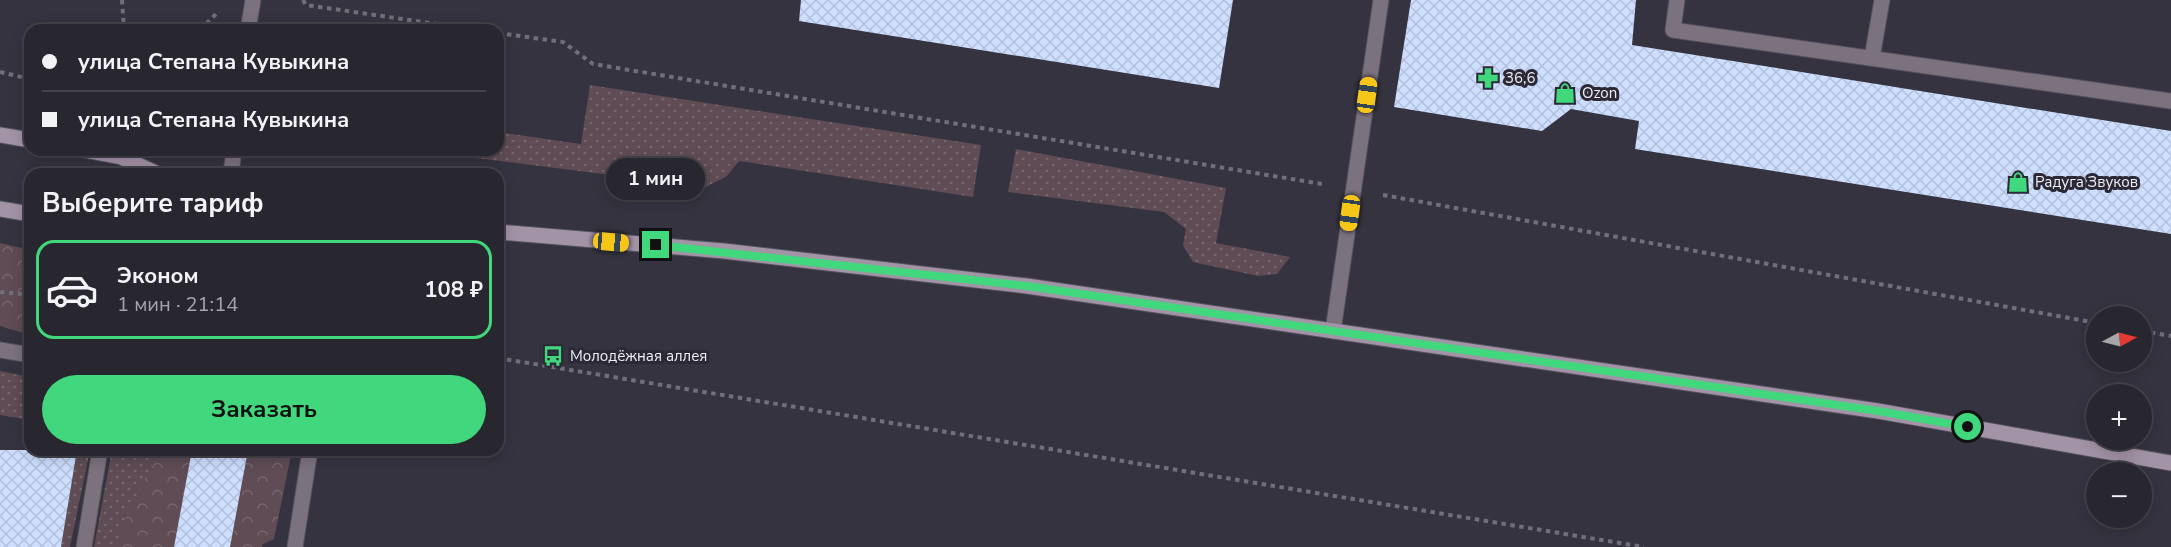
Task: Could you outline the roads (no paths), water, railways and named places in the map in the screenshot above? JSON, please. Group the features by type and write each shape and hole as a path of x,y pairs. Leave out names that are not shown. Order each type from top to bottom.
{"main road":[{"path":"0,135 24,139"},
{"path":"116,156 145,168"},
{"path":"0,209 24,213"},
{"path":"504,233 724,251 1027,286 1878,411 2171,463"}],"street":[{"path":"249,24 253,0"},
{"path":"1333,331 1381,0"},
{"path":"1677,0 1673,30 2171,101"},
{"path":"1872,58 1882,0"},
{"path":"0,350 24,354"},
{"path":"84,547 99,456"},
{"path":"295,547 309,456"}],"place":[{"name":"36,6","path":"1488,78"},
{"name":"Ozon","path":"1565,93"},
{"name":"Радуга Звуков","path":"2018,182"},
{"name":"Молодёжная аллея","path":"553,356"}]}
